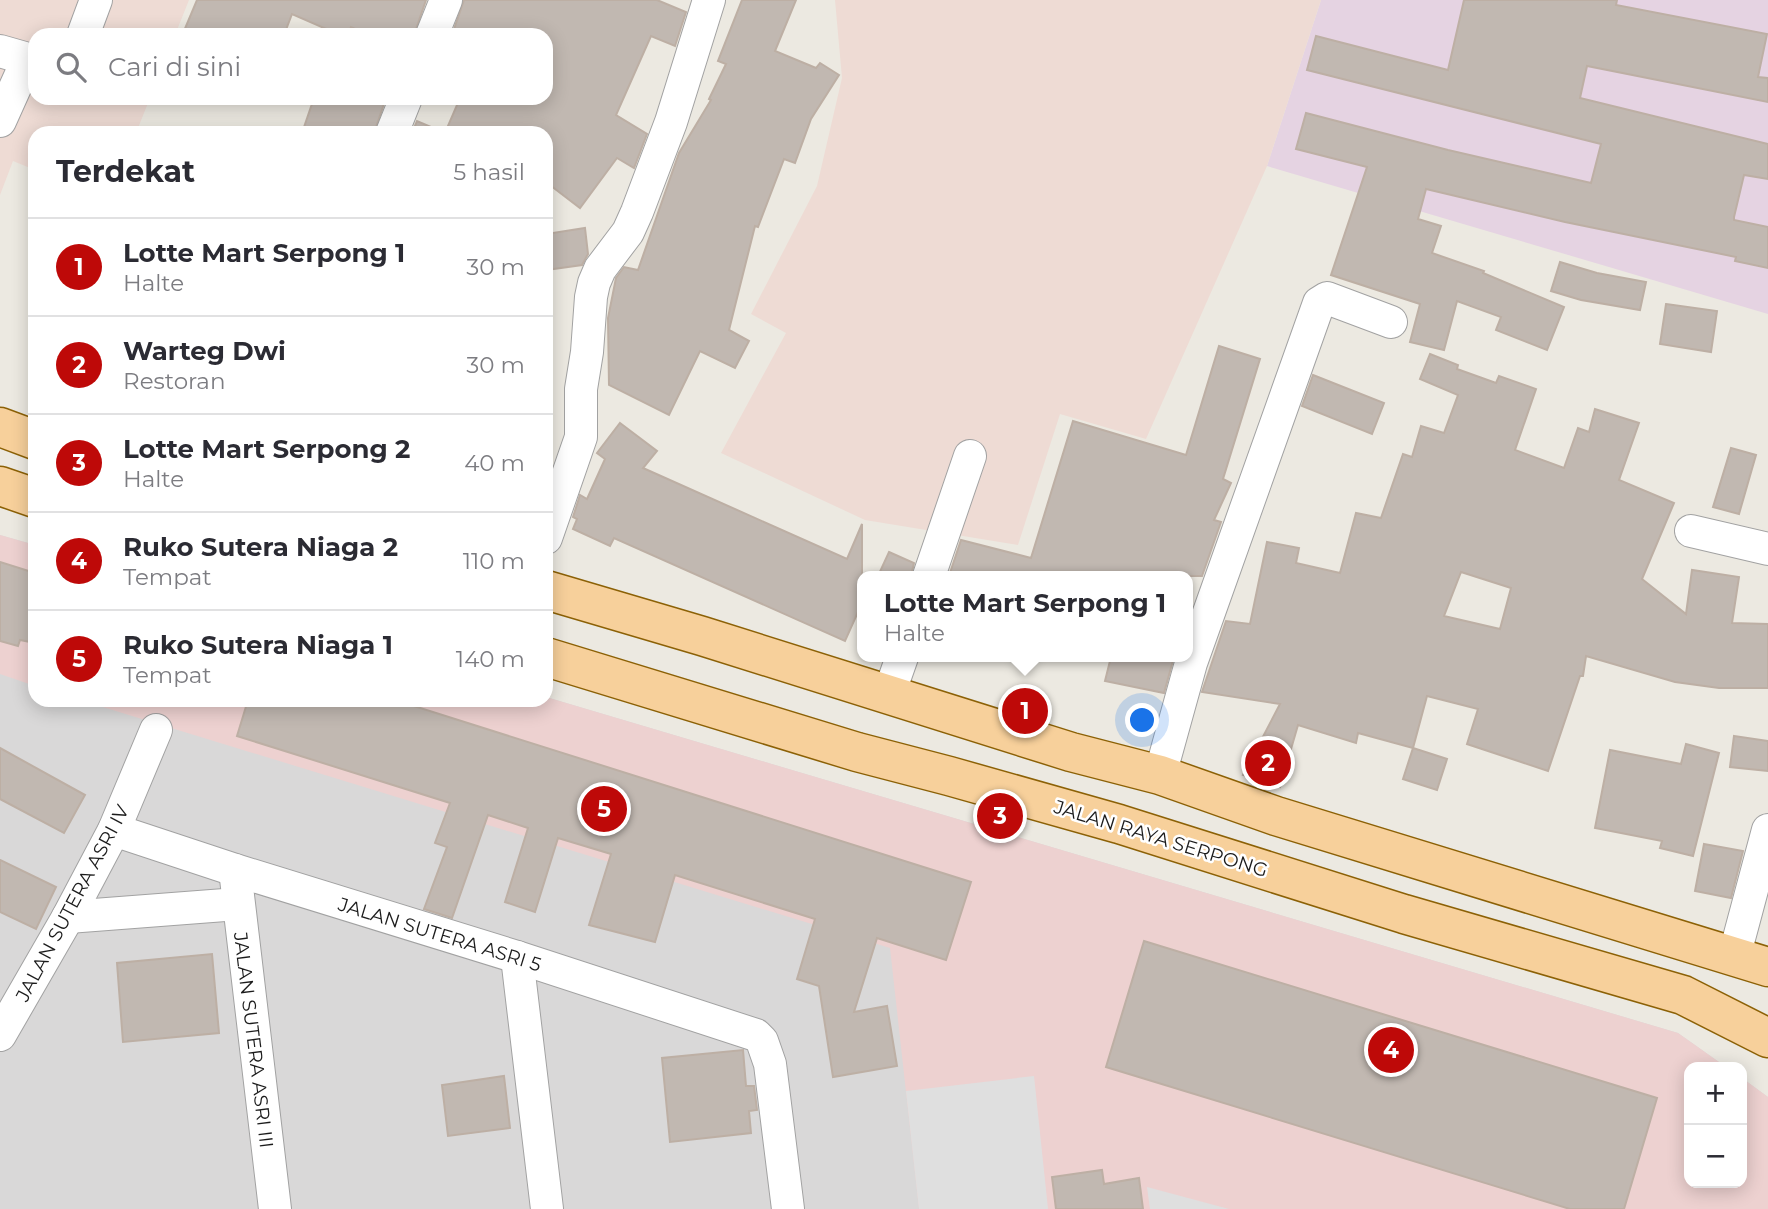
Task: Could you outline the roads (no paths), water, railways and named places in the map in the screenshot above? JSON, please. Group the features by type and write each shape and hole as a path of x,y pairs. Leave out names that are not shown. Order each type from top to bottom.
{"main road":[{"path":"0,427 28,437"},
{"path":"0,486 28,496"},
{"path":"553,592 1071,752 1160,775 1276,816 1751,962"},
{"name":"JALAN RAYA SERPONG","path":"553,659 857,752 1119,824 1404,914 1683,995 1768,1038"}],"street":[{"path":"86,28 96,0"},
{"path":"435,28 446,0"},
{"path":"553,518 581,437 580,389 594,283 600,269 628,232 637,212 671,122 709,0"},
{"path":"0,121 21,58"},
{"path":"395,126 403,105"},
{"path":"1193,657 1319,303 1327,298 1391,322"},
{"path":"931,571 970,456"},
{"path":"1691,531 1768,549"},
{"path":"889,694 900,662"},
{"path":"1160,775 1191,662"},
{"name":"JALAN SUTERA ASRI IV","path":"0,1035 114,830 156,730"},
{"name":"JALAN SUTERA ASRI 5","path":"114,830 747,1031 762,1041 770,1064 788,1209"},
{"path":"1751,962 1768,830"},
{"name":"JALAN SUTERA ASRI III","path":"236,870 275,1209"},
{"path":"68,917 238,904"},
{"path":"517,957 547,1209"}],"place":[{"name":"Lotte Mart Serpong 1","path":"1025,711"},
{"name":"Warteg Dwi","path":"1268,763"},
{"name":"Ruko Sutera Niaga 1","path":"604,809"},
{"name":"Lotte Mart Serpong 2","path":"1000,816"},
{"name":"Ruko Sutera Niaga 2","path":"1391,1050"}]}
